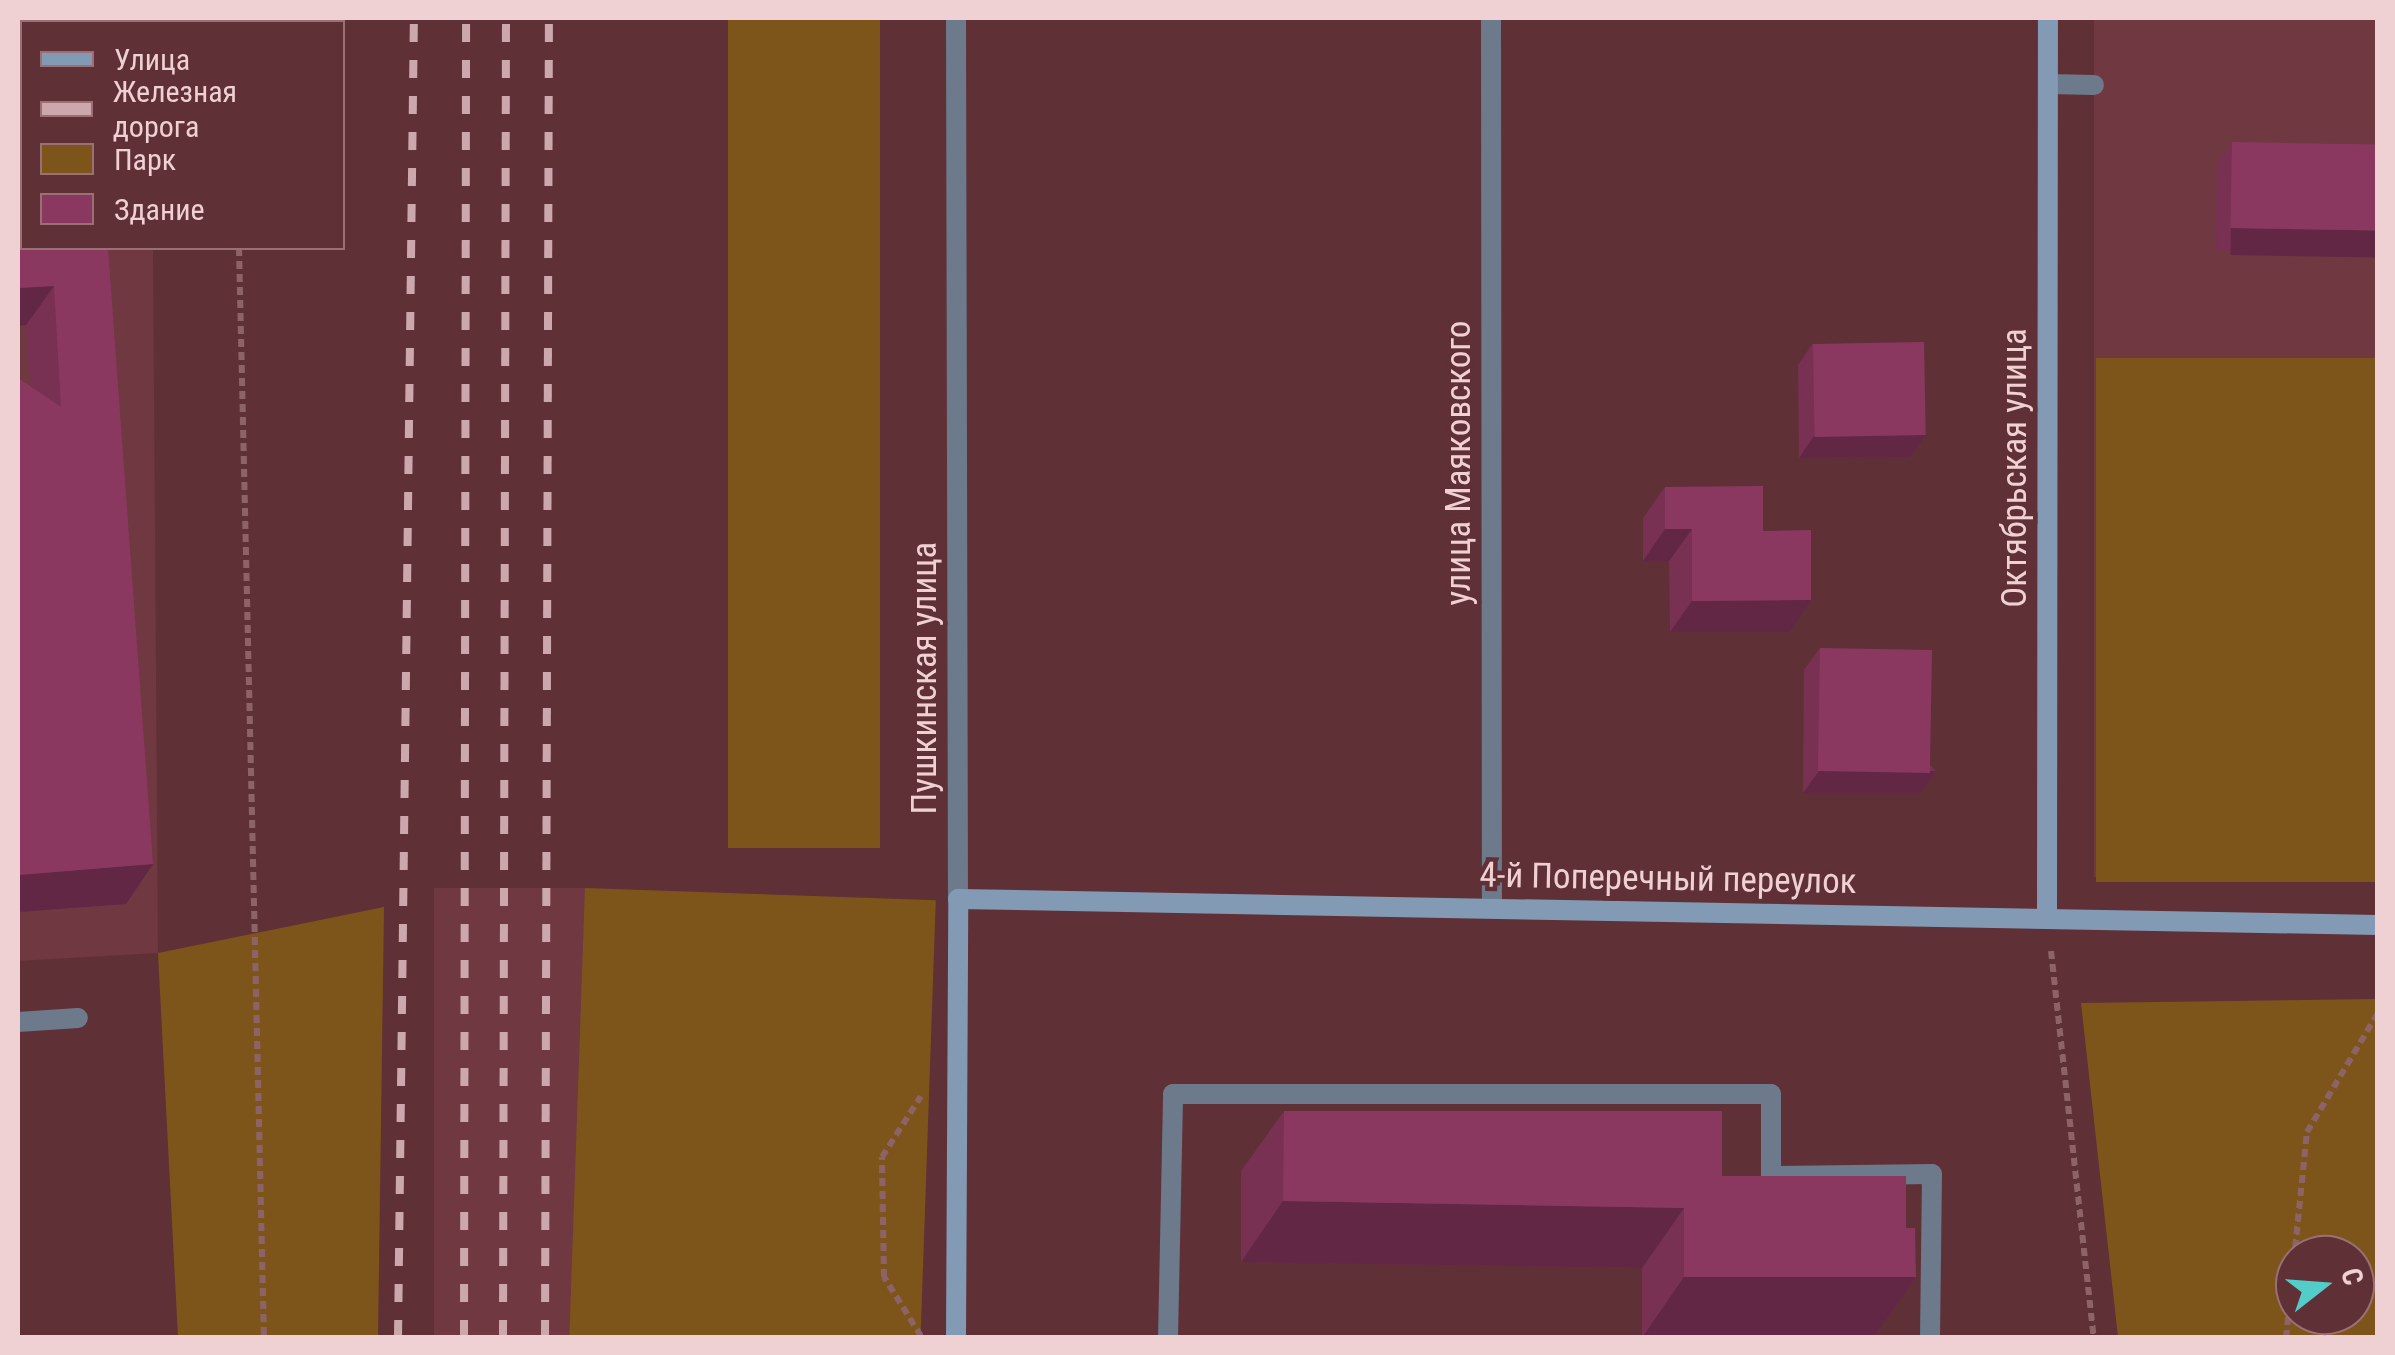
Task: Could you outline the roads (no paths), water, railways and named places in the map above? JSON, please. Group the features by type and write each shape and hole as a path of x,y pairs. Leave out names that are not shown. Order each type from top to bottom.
{"street":[{"name":"Пушкинская улица","path":"956,18 956,1338"},
{"name":"улица Маяковского","path":"1491,18 1492,908"},
{"name":"Октябрьская улица","path":"2047,918 2048,18"},
{"path":"2048,84 2094,84"},
{"name":"4-й Поперечный переулок","path":"958,899 2378,925"},
{"path":"18,1022 78,1018"},
{"path":"1168,1338 1173,1094 1770,1094 1771,1176 1932,1174 1930,1338"}],"railway":[{"path":"398,1338 414,18"},
{"path":"464,1338 466,18"},
{"path":"503,1338 506,18"},
{"path":"545,1338 549,18"}]}
